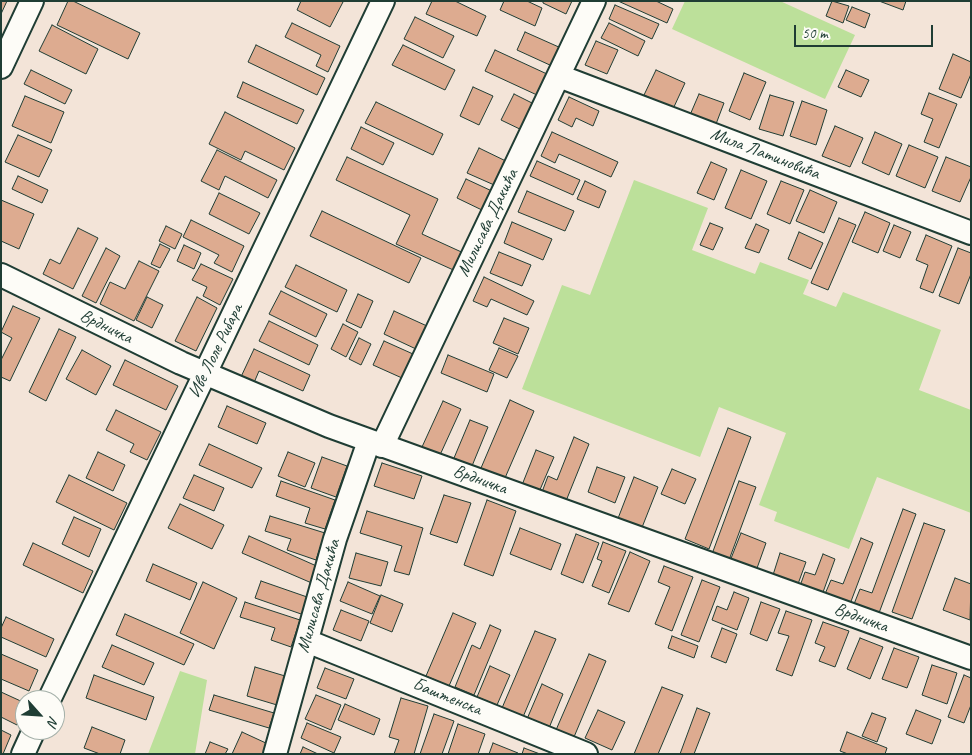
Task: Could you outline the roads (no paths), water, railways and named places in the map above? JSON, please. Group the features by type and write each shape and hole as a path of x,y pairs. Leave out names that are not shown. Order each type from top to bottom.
{"street":[{"path":"1,67 32,1"},
{"name":"Иве Лоле Рибара","path":"54,690 383,1"},
{"name":"Милисава Дакића","path":"275,754 335,539 376,443 559,76 594,1"},
{"name":"Мила Латиновића","path":"559,76 971,232"},
{"name":"Врдничка","path":"1,276 142,346 294,413 971,658"},
{"name":"Баштенска","path":"307,641 586,754"},
{"path":"23,754 29,740"}]}
